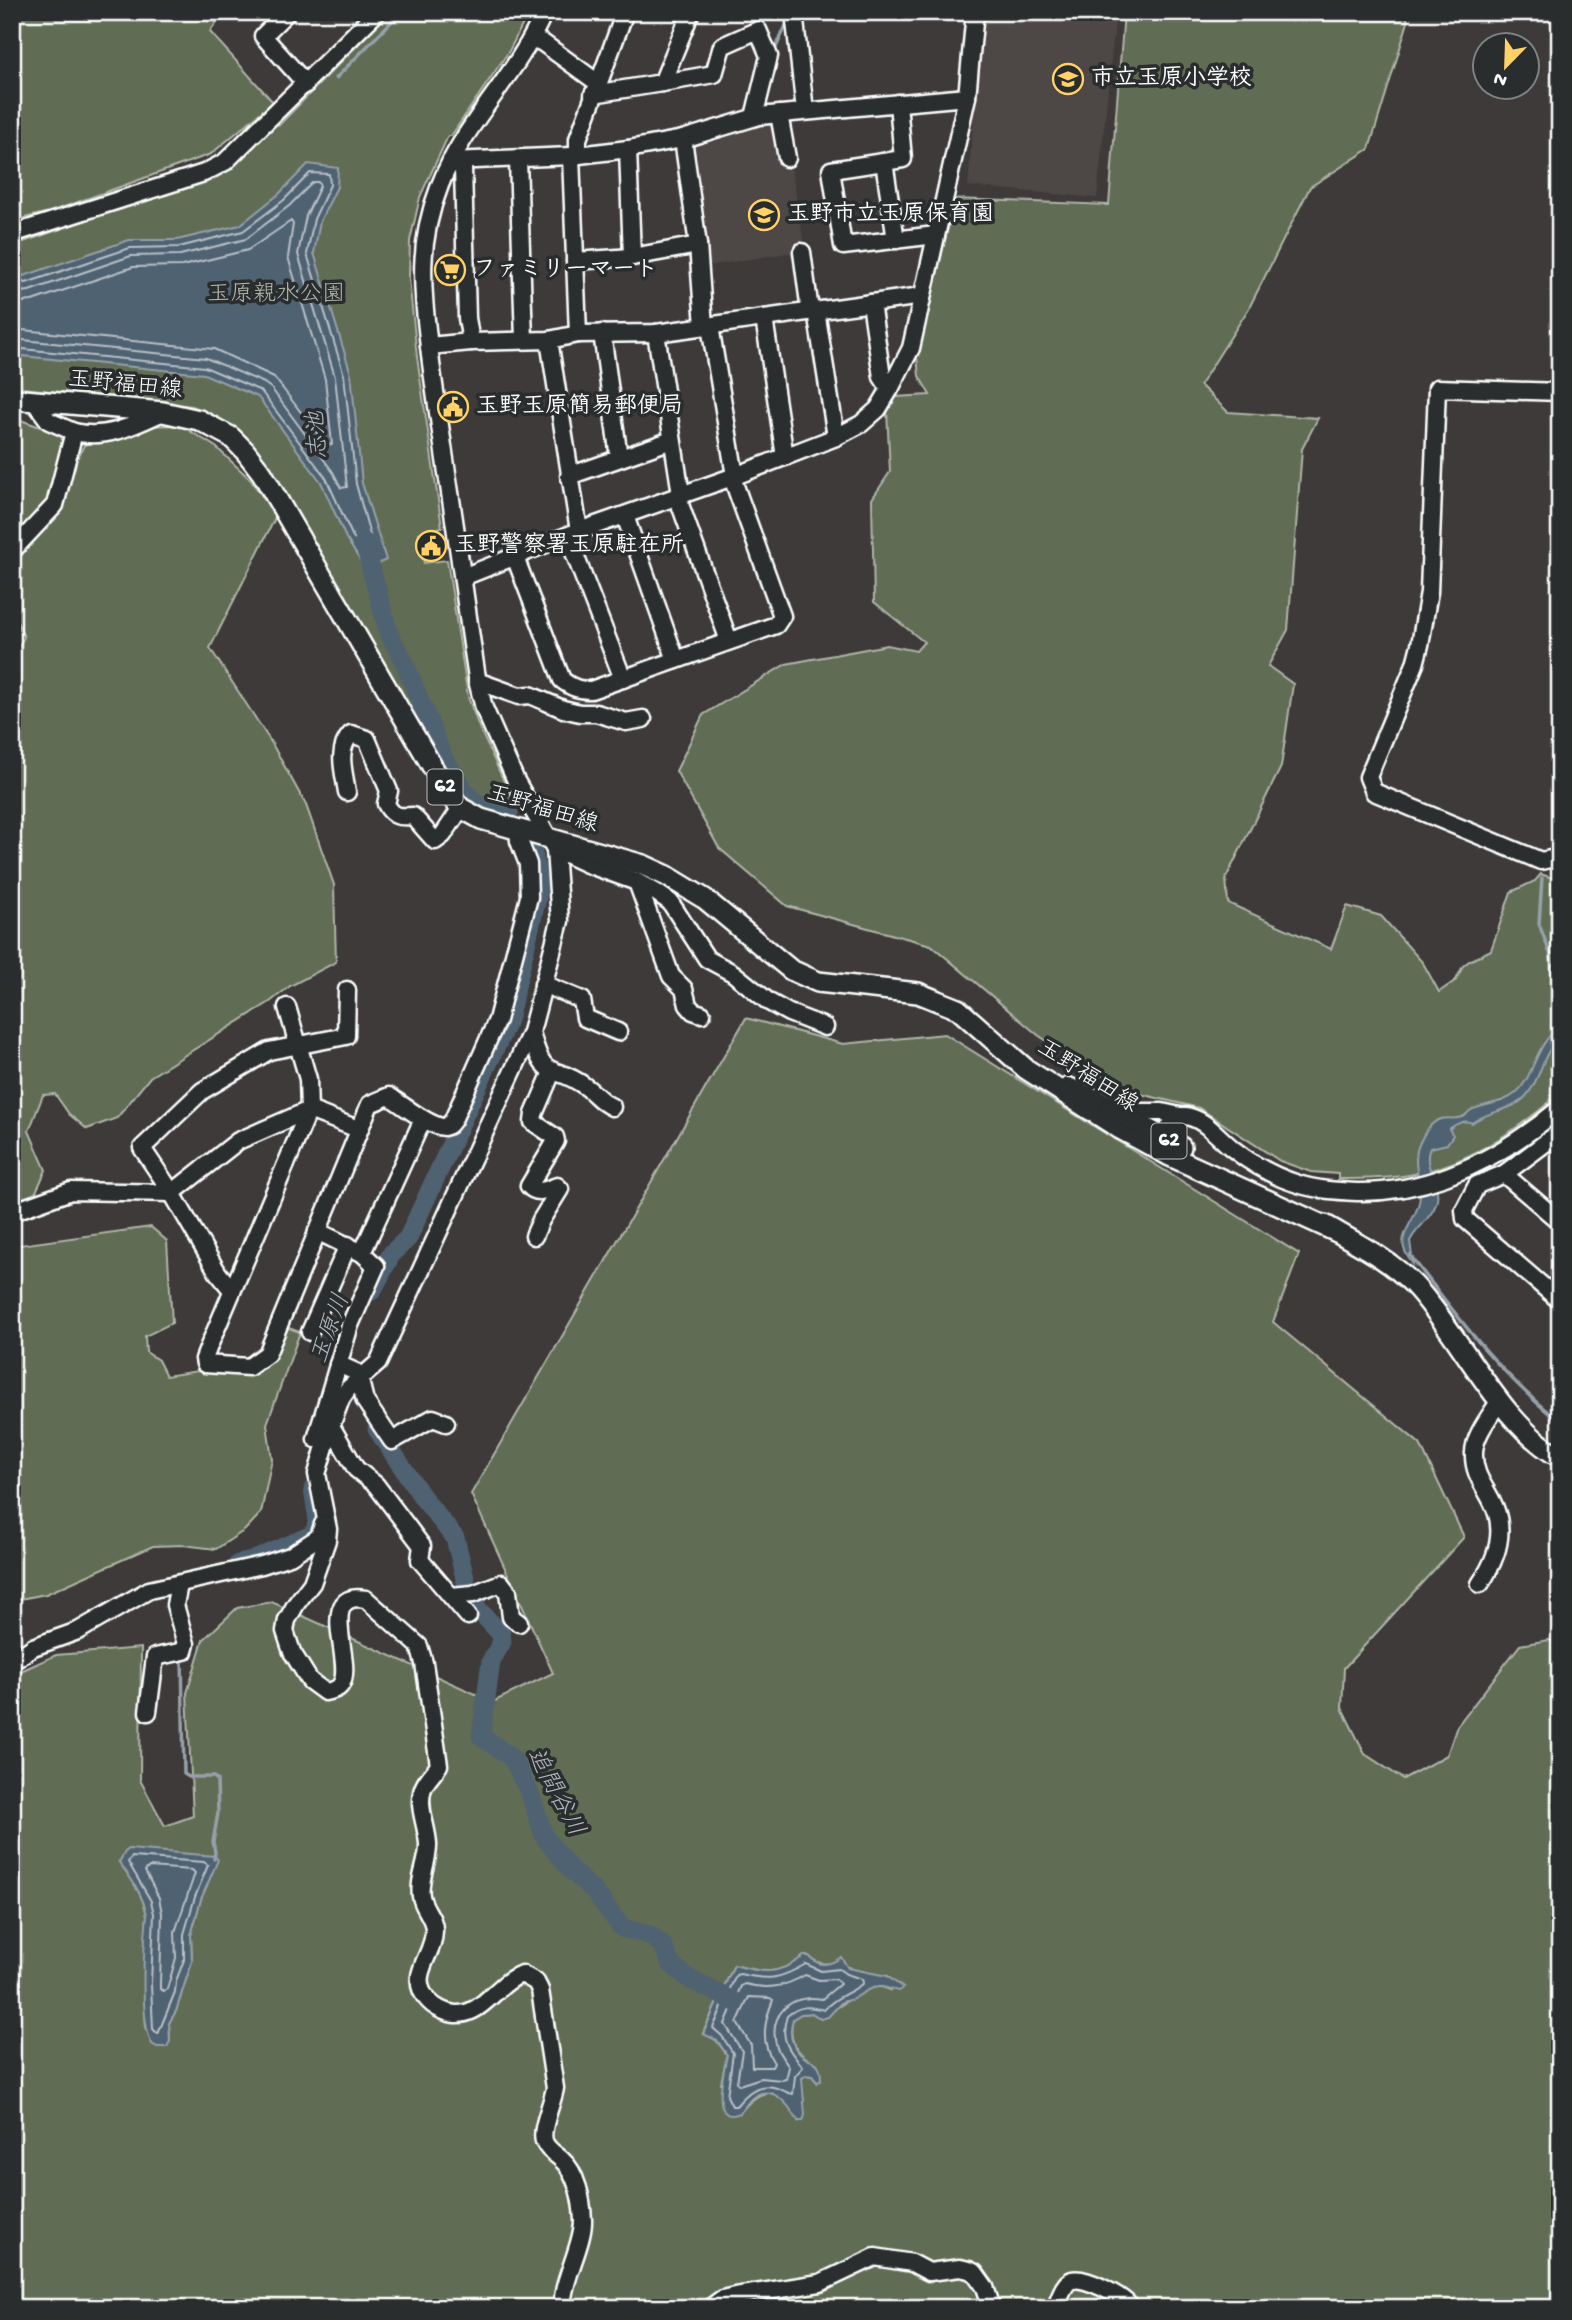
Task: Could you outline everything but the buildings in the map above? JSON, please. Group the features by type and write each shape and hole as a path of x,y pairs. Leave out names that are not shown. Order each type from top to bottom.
{"main road":[{"name":"玉野福田線","path":"12,399 183,415 214,426 231,437 262,473 447,792 461,808 481,819 552,843 643,865 667,876 705,899 791,970 806,978 818,982 894,989 929,997 958,1009 1026,1069 1120,1129 1159,1143"},
{"name":"玉野福田線","path":"1005,1049 1159,1143 1376,1254 1415,1285 1524,1430 1560,1457"}],"street":[{"path":"287,12 263,36 306,84"},
{"path":"12,234 214,168 235,154 377,12"},
{"path":"328,1420 354,1384 378,1363 531,1032 560,921 552,843 523,796 494,734 477,681 422,294 425,234 431,209 451,161 532,38 544,12"},
{"path":"578,334 573,159 625,12"},
{"path":"662,83 691,12"},
{"path":"794,12 805,111"},
{"path":"463,577 836,437 860,424 878,409 911,348 967,97 975,12"},
{"path":"532,38 596,89 662,83 714,74 722,46 758,30 769,56 754,117"},
{"path":"451,161 518,162 629,153 684,143 754,117 967,97"},
{"path":"898,103 903,159 831,170 843,246 936,235"},
{"path":"779,114 787,158"},
{"path":"515,557 562,680 570,687 591,690 776,625 782,616 734,483 736,476 707,326 684,143"},
{"path":"629,153 632,257"},
{"path":"451,161 463,168 467,318 471,342"},
{"path":"518,162 524,340"},
{"path":"884,162 896,240"},
{"path":"575,261 632,257 698,245"},
{"path":"802,251 836,437"},
{"path":"429,346 549,340 578,334 656,333 922,296"},
{"path":"871,303 882,377 890,389"},
{"path":"764,318 785,457"},
{"path":"602,333 619,458"},
{"path":"656,333 679,495 729,641"},
{"path":"549,340 569,476 574,534 623,679"},
{"path":"1560,392 1437,388 1429,592 1425,622 1415,664 1368,777 1374,792 1541,861 1560,857"},
{"path":"34,401 49,421 91,436 132,426 163,412"},
{"path":"12,551 55,505 74,432"},
{"path":"569,476 671,440"},
{"path":"625,516 676,660"},
{"path":"477,681 519,696 530,695 572,711 596,713 626,722 643,719"},
{"path":"347,792 341,758 343,746 351,734 367,740 389,790 386,804 390,812 399,817 413,816 435,841 443,835 461,808"},
{"path":"287,1007 308,1079 309,1110 231,1289 204,1360 205,1364 211,1366 248,1367 267,1354 370,1104 389,1096 423,1119 442,1127 453,1121 497,1020 528,897 528,864 518,831"},
{"path":"552,843 637,882 670,902 708,959 733,973 769,1002 825,1027"},
{"path":"637,882 671,976 684,989 688,1005 693,1011 702,1014"},
{"path":"543,984 582,1000 585,1017 618,1032"},
{"path":"231,1289 218,1273 172,1193 142,1148 202,1091 269,1051 346,1036 347,990"},
{"path":"531,1032 542,1063 552,1072 589,1088 596,1098 612,1107"},
{"path":"534,1236 560,1189 557,1186 541,1192 533,1191 529,1186 556,1141 555,1137 533,1122 552,1072"},
{"path":"1068,1086 1130,1112 1163,1112 1191,1117 1257,1165 1300,1185 1340,1192 1369,1192 1426,1183 1472,1168 1504,1150 1560,1108"},
{"path":"12,1212 71,1191 172,1193 238,1141 309,1110 358,1129"},
{"path":"1159,1143 1175,1119 1180,1116"},
{"path":"310,1332 423,1119"},
{"path":"1541,1124 1558,1137 1504,1174 1477,1185 1464,1210 1465,1219 1560,1301"},
{"path":"1472,1168 1477,1185"},
{"path":"1504,1174 1560,1222"},
{"path":"317,1231 355,1249 376,1266 350,1325 343,1366 319,1446 317,1474 328,1529 327,1540 312,1583 288,1619 285,1631 287,1642 310,1681 325,1692 339,1688 343,1683 339,1622 340,1611 348,1601 366,1599 419,1646 424,1663 439,1765 421,1794 422,1818 428,1845 420,1892 422,1902 433,1921 434,1931 419,1973 419,1984 423,1995 432,2004 456,2014 478,2008 506,1981 522,1975 536,1982 540,1990 555,2088 553,2103 543,2131 544,2140 548,2148 569,2167 576,2181 583,2218 580,2244 563,2294 564,2308"},
{"path":"343,1366 358,1373 354,1384"},
{"path":"354,1384 392,1441 433,1418 446,1423"},
{"path":"1480,1584 1497,1555 1499,1540 1496,1510 1475,1472 1474,1450 1500,1400"},
{"path":"328,1420 356,1469 376,1485 422,1546 420,1560 464,1595 468,1616"},
{"path":"12,1662 33,1647 78,1631 149,1590 262,1565 290,1556 319,1537 324,1515"},
{"path":"464,1595 501,1583 508,1592 511,1617 519,1623"},
{"path":"148,1712 155,1657 182,1652 186,1644 176,1605 179,1584"},
{"path":"710,2308 722,2299 735,2296 820,2283 874,2258 912,2263 929,2272 960,2268 969,2270 975,2273 985,2287 992,2308"},
{"path":"1055,2308 1066,2285 1072,2280 1080,2280 1119,2295 1131,2308"}],"shaded area":[{"path":"982,12 1116,12 1097,198 968,186"},
{"path":"783,118 805,250 702,267 688,148 717,141 757,124"}],"green space":[{"path":"12,12 224,12 210,32 273,102 211,154 53,211 12,221"},
{"name":"玉原親水公園","path":"390,12 529,12 509,51 451,136 448,136 420,197 410,241 409,278 417,357 442,527 419,533 424,563 447,560 468,697 479,727 519,808 504,817 478,810 453,787 434,744 404,700 271,470 238,431 218,417 192,406 12,387 12,246 217,174 241,158 275,123 279,125"},
{"path":"1124,12 1405,12 1408,22 1369,149 1310,187 1249,308 1200,385 1228,412 1318,418 1302,449 1288,630 1268,666 1293,684 1281,767 1226,878 1228,903 1331,949 1347,906 1381,916 1423,963 1439,992 1456,980 1463,966 1469,961 1491,950 1511,892 1535,881 1541,874 1560,881 1560,1093 1508,1133 1470,1155 1430,1170 1400,1176 1356,1179 1338,1179 1338,1174 1311,1172 1280,1161 1199,1108 1136,1093 1084,1066 1038,1035 931,945 787,906 719,848 676,771 703,715 786,664 887,645 916,651 924,642 874,602 872,499 890,472 887,410 895,397 930,395 919,376 917,357 955,199 1109,205"},
{"path":"12,417 66,436 62,462 78,457 84,445 144,426 180,425 216,447 250,479 276,516 210,648 271,742 306,805 334,885 336,962 290,986 270,1002 150,1077 117,1118 87,1129 69,1114 55,1094 43,1095 29,1131 46,1170 34,1196 12,1204 12,659 24,637 12,611"},
{"path":"746,1018 843,1044 945,1034 1299,1254 1273,1322 1420,1444 1464,1537 1344,1668 1342,1708 1365,1754 1403,1779 1447,1755 1457,1726 1520,1645 1549,1640 1560,1643 1560,2308 12,2308 12,1675 56,1655 141,1648 140,1780 165,1826 193,1816 187,1693 203,1640 237,1608 272,1602 493,1702 553,1673 471,1494","holes":["217,1860 201,1899 191,1935 192,1961 176,2011 169,2023 170,2041 146,2030 144,1984 147,1915 140,1894 119,1862","804,1956 821,1963 844,1964 859,1971 888,1976 890,1990 880,1987 866,1990 821,2019 812,2013 801,2014 793,2019 791,2034 795,2046 799,2052 817,2064 817,2082 812,2076 806,2075 802,2078 798,2120 785,2101 771,2093 757,2097 740,2113 721,2083 727,2055 716,2040 703,2033 734,1965 771,1971 786,1967"]},
{"path":"151,1227 167,1241 172,1323 145,1336 146,1352 158,1360 166,1376 198,1371 254,1374 271,1362 286,1327 300,1332 267,1424 272,1459 261,1513 245,1530 216,1549 183,1545 153,1546 46,1594 15,1600 12,1604 12,1246"}],"water":[{"path":"308,164 338,168 337,187 320,221 314,253 351,374 362,483 386,560 366,570 346,538 321,482 258,397 204,374 12,355 12,271 24,276 129,240 177,240 240,225 279,194"},
{"path":"1560,1026 1560,1038 1549,1051 1532,1088 1521,1101 1472,1123 1457,1124 1449,1129 1453,1135 1447,1144 1430,1148 1428,1162 1437,1190 1436,1204 1410,1241 1413,1264 1403,1241 1420,1199 1416,1154 1424,1135 1437,1121 1462,1117 1471,1110 1516,1093 1527,1078 1544,1043"},
{"path":"129,1849 215,1856 218,1860 201,1899 191,1935 192,1961 176,2011 169,2023 170,2041 167,2047 152,2044 145,2018 147,1915 140,1894 119,1862"},
{"path":"804,1956 825,1964 841,1957 848,1968 887,1976 903,1988 898,1991 879,1986 842,2002 828,2017 821,2019 812,2013 801,2014 793,2019 791,2037 795,2047 802,2056 817,2064 821,2074 821,2081 817,2082 812,2076 806,2075 802,2078 805,2115 803,2121 798,2121 785,2102 766,2093 752,2098 739,2113 728,2114 723,2110 721,2102 727,2055 717,2040 703,2034 734,1965 762,1971 778,1970"}],"waterway":[{"path":"336,78 401,12"},
{"path":"773,54 789,19"},
{"name":"志池","path":"364,542 389,634 403,659 444,759 470,798 482,806 510,810"},
{"name":"玉原川","path":"372,1291 392,1253 408,1238 508,1020 537,898 538,879 532,848"},
{"path":"1542,878 1539,924 1551,956 1560,997"},
{"path":"1410,1255 1498,1364 1560,1422"},
{"name":"追間谷川","path":"377,1429 423,1498 455,1538 471,1602 501,1634 502,1642 491,1661 481,1736 513,1759 531,1797 545,1838 571,1870 594,1891 622,1928 650,1935 663,1946 670,1963 689,1979 735,2002"},
{"name":"玉原川","path":"238,1564 252,1561 314,1534 318,1520 313,1489"},
{"path":"182,1655 184,1774 189,1777 214,1777 217,1780 218,1813 213,1842 214,1859"}],"place":[{"name":"市立玉原小学校","path":"1068,79"},
{"name":"玉野市立玉原保育園","path":"764,215"},
{"name":"ファミリーマート","path":"450,270"},
{"name":"玉野玉原簡易郵便局","path":"453,407"},
{"name":"玉野警察署玉原駐在所","path":"431,546"}]}
